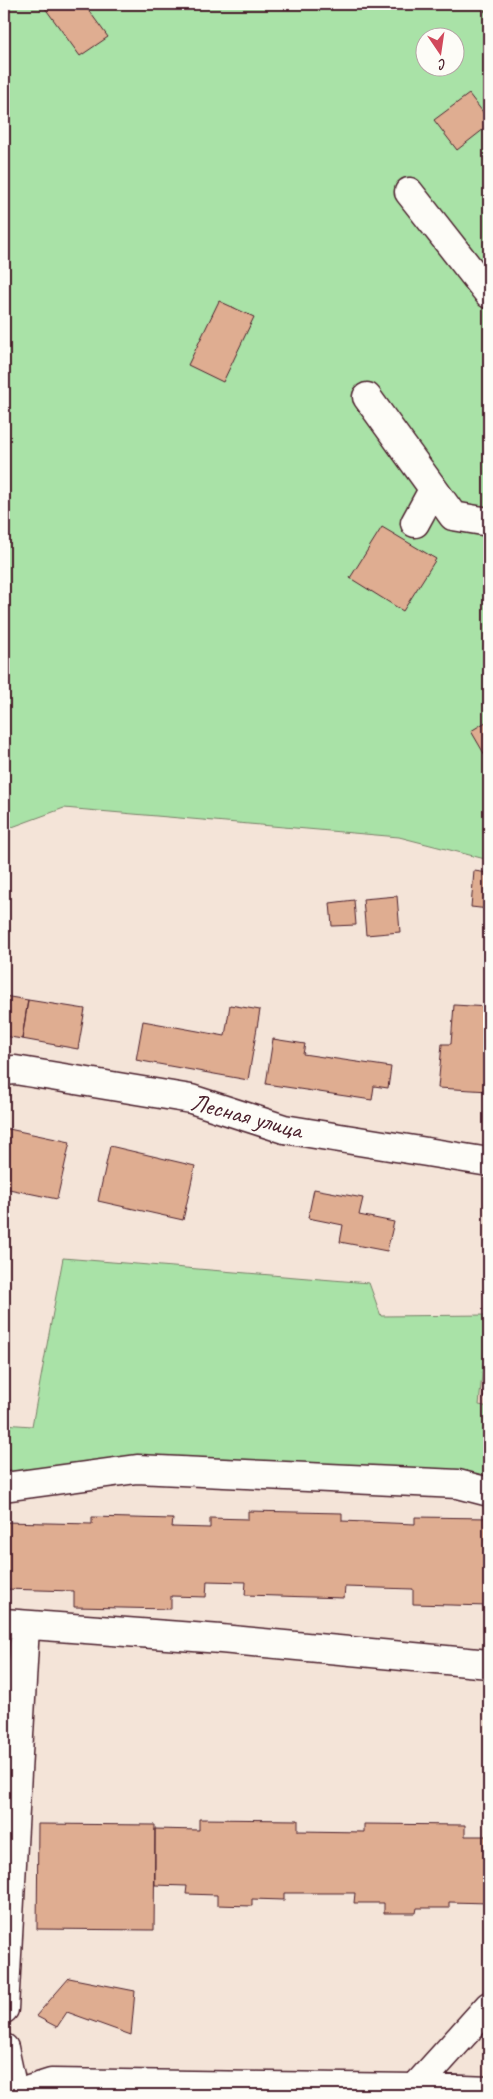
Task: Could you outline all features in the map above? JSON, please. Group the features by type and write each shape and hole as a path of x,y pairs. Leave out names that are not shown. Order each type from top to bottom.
{"street":[{"path":"409,192 489,294"},
{"path":"367,397 453,516 489,522"},
{"path":"415,523 433,490"},
{"name":"Лесная улица","path":"4,1071 15,1070 191,1099 284,1129 489,1162"},
{"path":"4,1487 138,1469 458,1484 489,1492"},
{"path":"4,2009 14,1625 221,1639 489,1664"},
{"path":"415,2088 489,2006"},
{"path":"4,2048 14,2095 52,2083 415,2088 489,2091"}],"path":[{"path":"479,4 489,14"}],"shaded area":[{"path":"489,1308 489,1407 479,1405"}],"green space":[{"path":"4,4 489,4 489,860 399,837 64,808 4,830"},
{"path":"63,1258 369,1283 381,1316 488,1315 479,1405 489,1407 489,1477 141,1458 4,1476 4,1424 32,1426"}],"building":[{"path":"42,4 84,4 108,37 80,56"},
{"path":"469,94 489,120 489,125 457,150 434,120"},
{"path":"219,301 254,317 223,382 188,365"},
{"path":"382,527 436,559 403,611 350,578"},
{"path":"489,720 489,762 471,731"},
{"path":"474,871 489,873 489,909 471,907"},
{"path":"397,896 400,932 366,935 363,899"},
{"path":"354,900 356,925 332,926 330,903"},
{"path":"4,996 28,1000 22,1039 4,1036"},
{"path":"28,1000 85,1009 78,1049 22,1039"},
{"path":"230,1005 260,1010 248,1080 136,1060 143,1021 225,1036"},
{"path":"454,1005 489,1007 489,1091 438,1088 442,1044 451,1044"},
{"path":"273,1039 305,1044 303,1054 391,1067 388,1088 374,1086 372,1100 266,1084"},
{"path":"4,1128 70,1142 57,1199 4,1188"},
{"path":"110,1146 195,1166 183,1220 98,1201"},
{"path":"314,1189 363,1198 359,1215 394,1222 387,1251 340,1242 343,1225 308,1218"},
{"path":"489,1351 489,1399 483,1398"},
{"path":"248,1511 342,1513 342,1521 415,1524 415,1517 489,1518 489,1606 413,1604 413,1589 345,1587 344,1598 245,1595 246,1582 207,1581 206,1597 171,1596 171,1609 74,1607 74,1591 4,1589 4,1522 92,1524 92,1517 173,1519 172,1527 210,1528 210,1518 248,1519"},
{"path":"199,1819 298,1820 298,1831 364,1832 364,1824 465,1825 465,1836 489,1836 489,1903 449,1902 449,1908 417,1908 416,1913 384,1913 384,1903 354,1903 355,1893 284,1893 284,1900 252,1899 252,1906 217,1905 217,1895 186,1894 187,1886 155,1885 155,1829 199,1830"},
{"path":"38,1824 155,1825 154,1930 37,1929"},
{"path":"69,1978 135,1991 131,2035 67,2012 57,2027 36,2016"}]}
